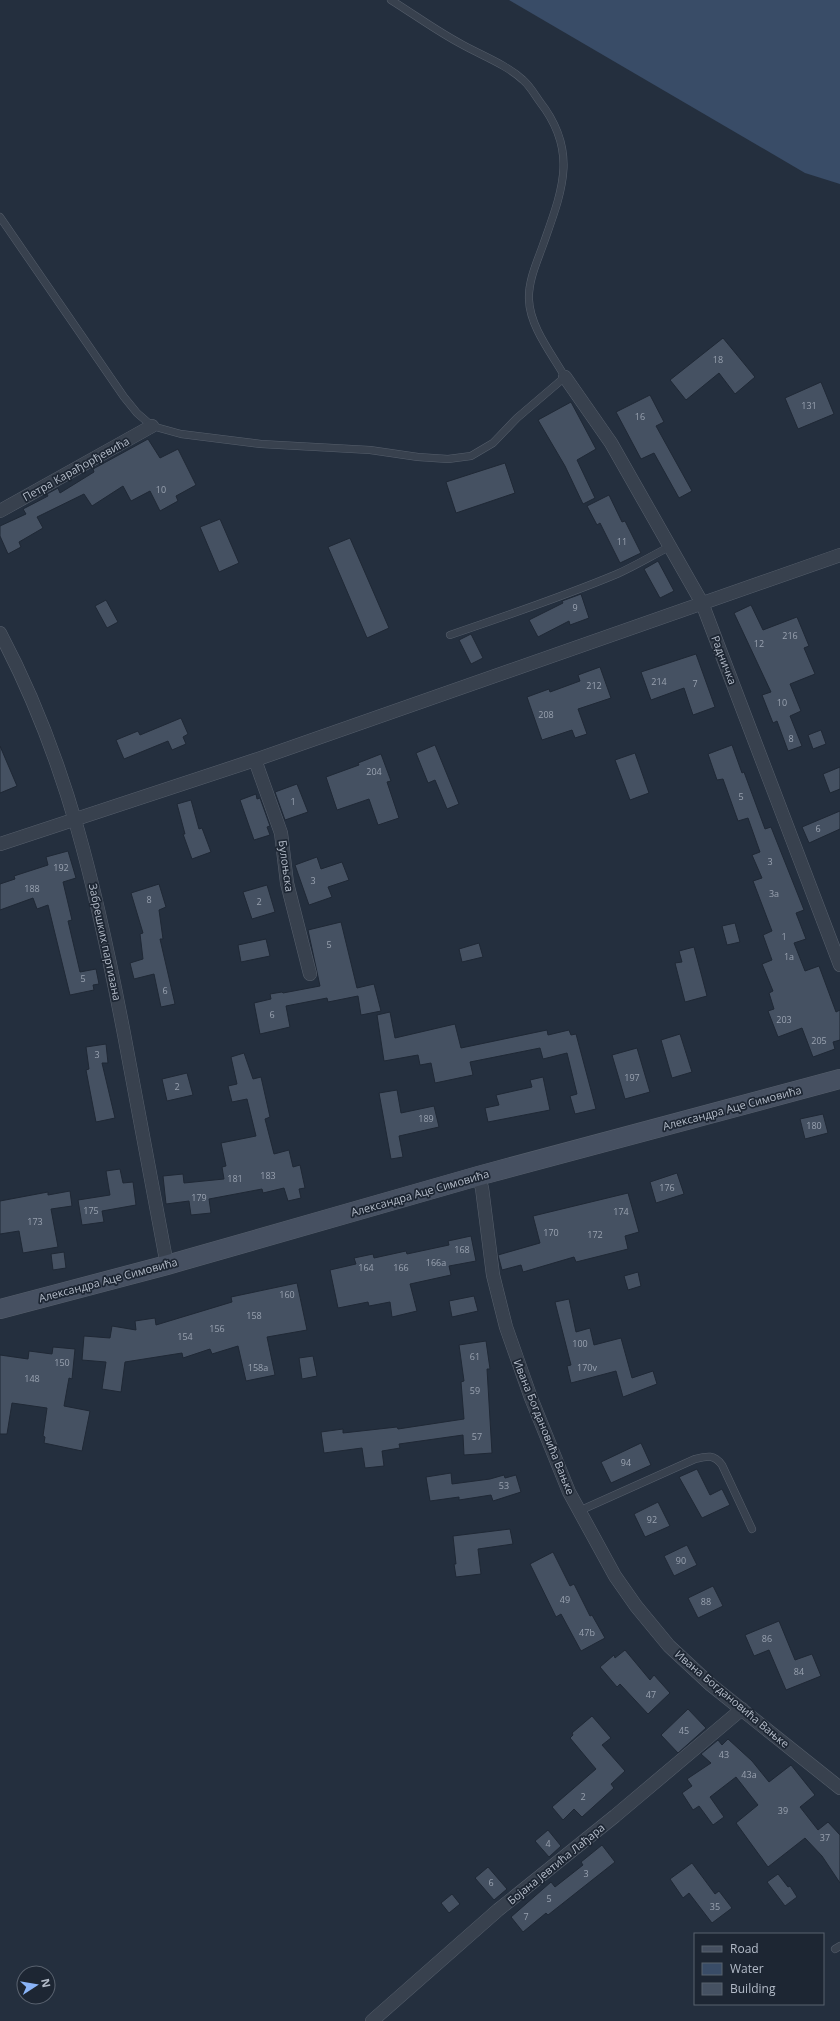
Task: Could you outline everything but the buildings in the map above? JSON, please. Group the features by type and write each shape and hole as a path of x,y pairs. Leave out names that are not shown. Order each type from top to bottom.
{"street":[{"name":"Радничка","path":"564,377 611,443 671,546 702,603 840,965"},
{"name":"Петра Карађорђевића","path":"0,511 152,426"},
{"path":"0,844 255,760 840,555"},
{"name":"Забрешких партизана","path":"0,633 20,672 48,737 75,819 94,887 110,963 167,1264"},
{"name":"Булоњска","path":"255,760 281,833 286,883 310,974"},
{"name":"Александра Аце Симовића","path":"0,1309 167,1264 478,1176 840,1079"},
{"name":"Ивана Богдановића Вањке","path":"478,1176 482,1188 493,1275 506,1327 550,1448 579,1511 615,1576 636,1606 669,1646 711,1685 840,1788"},
{"name":"Бојана Јевтића Лађара","path":"372,2021 498,1910 615,1816 742,1709"}],"lane":[{"path":"0,217 124,397 137,413 152,426 181,434 262,444 370,450 418,457 448,459 470,456 493,442 517,418 564,377 534,324 529,300 531,280 553,216 563,178 564,151 557,130 547,111 523,80 492,60 457,42 391,0"},
{"path":"450,634 517,613 585,587 618,573 671,546"},
{"path":"579,1511 695,1459 708,1456 717,1458 722,1465 752,1530"}],"water":[{"path":"509,0 840,0 840,184 805,173"}]}
